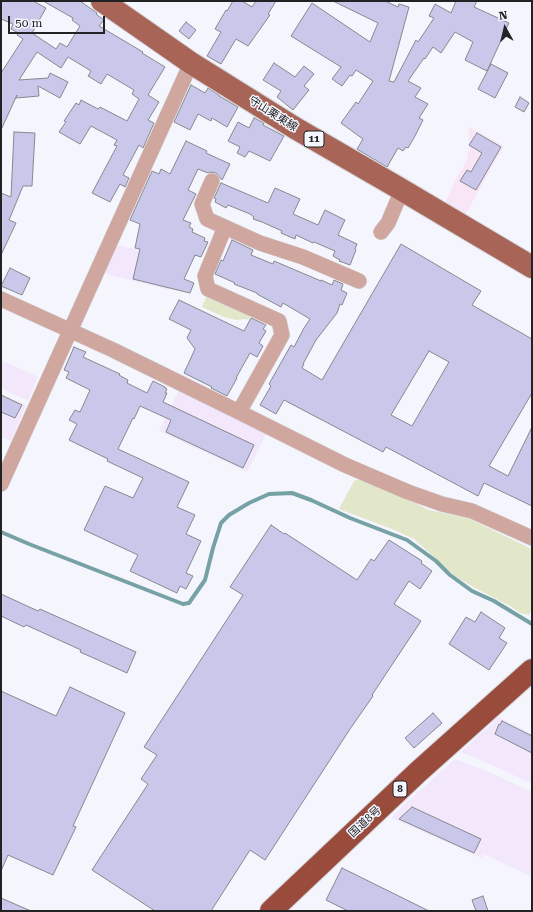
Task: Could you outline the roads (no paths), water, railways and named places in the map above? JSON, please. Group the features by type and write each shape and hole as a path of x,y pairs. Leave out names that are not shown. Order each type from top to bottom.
{"highway":[{"name":"国道8号","path":"271,911 418,772 532,670"}],"main road":[{"name":"守山栗東線","path":"102,1 191,63 294,128 532,267"}],"street":[{"path":"1,484 191,63"},
{"path":"212,181 202,204 207,219 260,243 303,257 359,281"},
{"path":"381,232 388,223 402,190"},
{"path":"225,227 205,276 208,290 279,322 282,335 239,412"},
{"path":"1,299 239,412 345,465 408,492 442,504 472,511 532,538"}],"waterway":[{"path":"1,532 183,604 189,603 205,580 221,523 229,515 249,503 269,494 292,493 407,540 436,561 450,575 472,591 494,601 532,624"}]}
